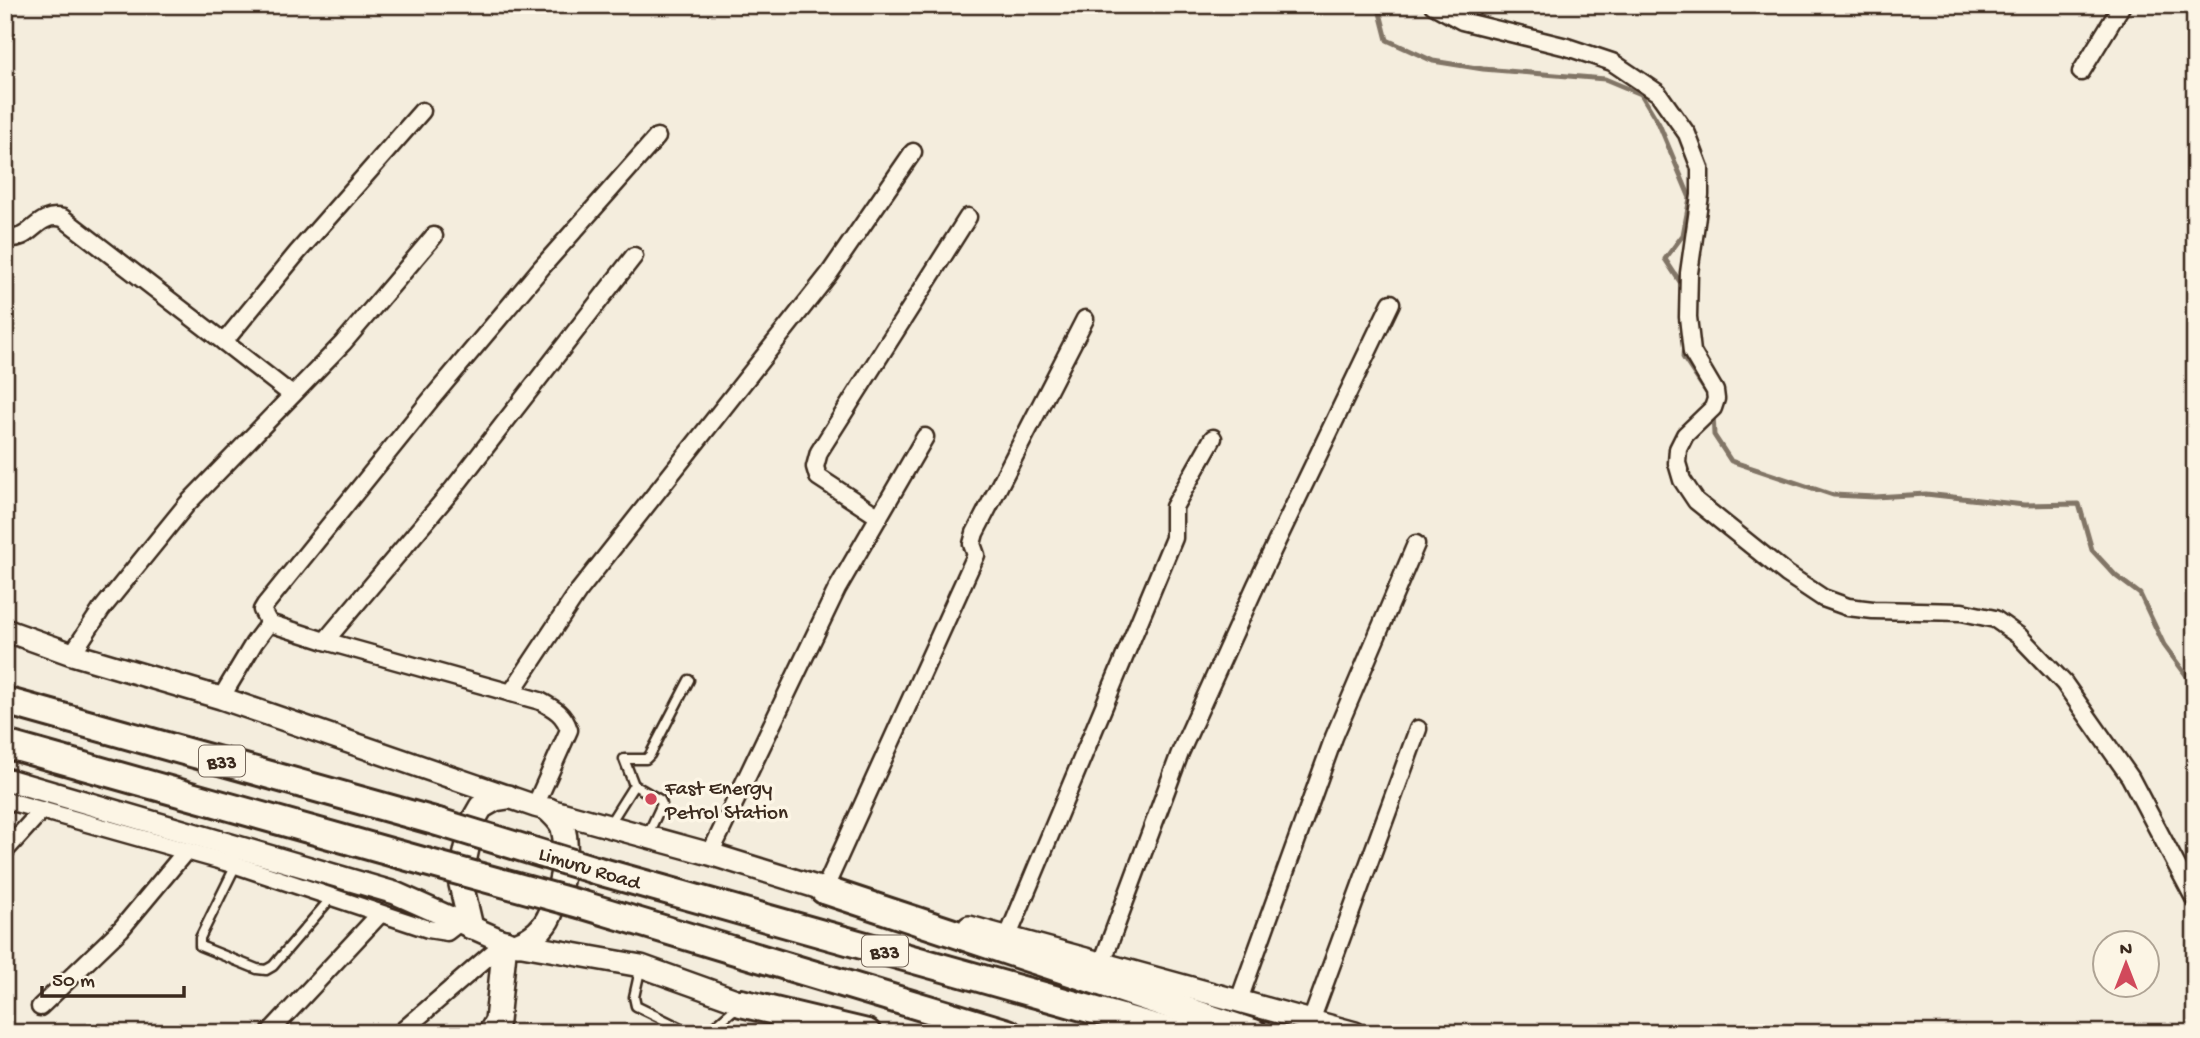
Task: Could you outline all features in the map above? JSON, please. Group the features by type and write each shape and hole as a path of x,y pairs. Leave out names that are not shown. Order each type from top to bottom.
{"highway":[{"name":"Limuru Road","path":"5,701 1175,1033"},
{"name":"Limuru Road","path":"5,744 583,905 1008,1033"},
{"path":"824,890 1254,1033"},
{"path":"741,1003 867,1033"}],"main road":[{"path":"466,924 460,880 473,821 481,807 495,799 508,797"},
{"path":"490,1033 497,1021 512,943 531,939 549,917 559,886 565,850 562,825 542,808"}],"street":[{"path":"1433,5 1462,21 1567,47 1612,62 1658,93 1687,134 1700,169 1700,195 1689,273 1688,317 1692,352 1715,391 1716,399 1713,408 1685,435 1678,449 1676,463 1682,480 1696,501 1787,574 1823,598 1848,607 1873,610 1962,612 1995,620 2019,636 2064,683 2130,776 2195,900"},
{"path":"2081,72 2123,5"},
{"path":"224,342 297,253 422,111"},
{"path":"542,808 569,730 565,719 556,710 540,701 269,623 263,613 265,605 441,388 657,136"},
{"path":"510,692 578,592 829,275 913,152"},
{"path":"878,517 818,477 815,467 819,452 968,217"},
{"path":"5,237 22,237 45,218 63,218 292,395"},
{"path":"72,654 102,610 187,504 343,342 435,236"},
{"path":"325,641 461,479 634,256"},
{"path":"1102,963 1180,753 1262,573 1391,303"},
{"path":"824,890 976,555 972,544 975,533 1085,319"},
{"path":"710,854 837,589 925,437"},
{"path":"1008,936 1174,538 1174,507 1213,439"},
{"path":"1239,1000 1334,737 1416,544"},
{"path":"221,698 269,623"},
{"path":"5,630 72,654 221,698 542,808 710,854 824,890 1008,936 1355,1033"},
{"path":"1311,1021 1418,729"},
{"path":"5,779 395,893 512,943 640,966 741,1003 778,1023 845,1033"},
{"path":"5,800 236,865 440,932 466,924"},
{"path":"5,851 41,810"},
{"path":"40,1007 121,929 186,851"},
{"path":"269,1033 380,914"},
{"path":"400,1033 512,943"}],"lane":[{"path":"647,837 662,804 660,800 634,785 624,759 646,759 650,755 689,680"},
{"path":"608,826 634,785"},
{"path":"236,865 200,938 200,946 257,969 266,970 273,966 331,898"},
{"path":"640,966 634,997 636,1006 691,1033"},
{"path":"707,1033 741,1003"}],"waterway":[{"path":"1378,5 1387,40 1433,61 1483,69 1605,79 1641,94 1659,124 1690,198 1683,235 1665,259 1684,288"},
{"path":"1684,343 1683,357 1711,399"},
{"path":"1713,412 1714,435 1731,461 1833,495 1875,497 1926,494 2024,505 2079,504 2092,550 2116,576 2140,594 2164,645 2195,687"}],"place":[{"name":"Fast Energy Petrol Station","path":"651,799"}]}
